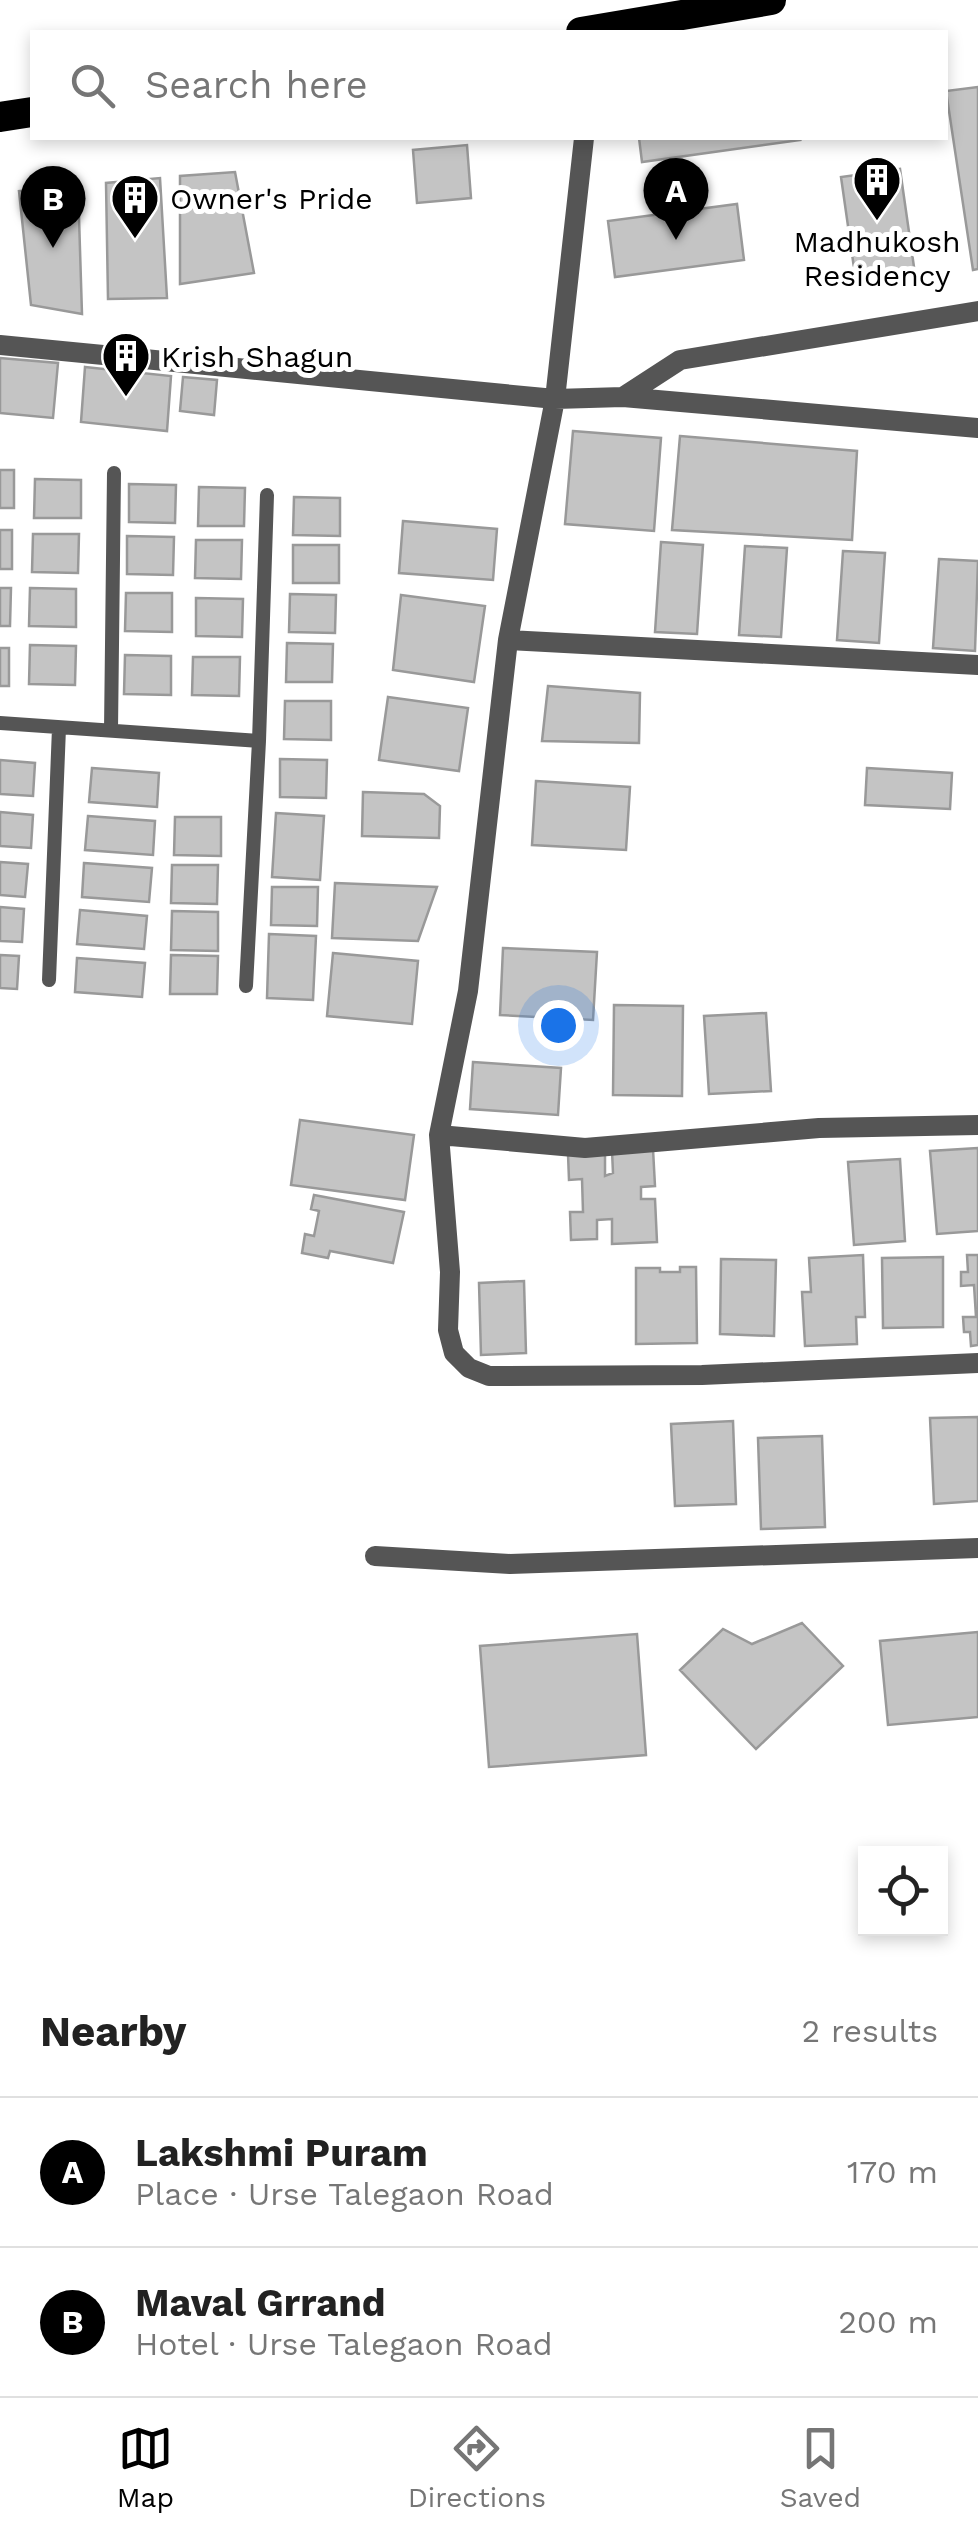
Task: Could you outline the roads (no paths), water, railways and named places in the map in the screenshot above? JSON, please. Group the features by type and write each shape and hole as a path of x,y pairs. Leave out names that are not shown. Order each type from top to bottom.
{"highway":[{"path":"601,30 736,3 771,0"},
{"path":"0,117 30,112"}],"street":[{"path":"584,140 555,399 508,640 468,991 438,1135 450,1272 448,1330 454,1353 468,1368 488,1376 702,1374 978,1363"},
{"path":"623,397 680,360 978,311"},
{"path":"0,345 555,399 623,397 978,428"},
{"path":"508,640 978,665"},
{"path":"438,1135 585,1148 819,1128 978,1125"},
{"path":"374,1556 510,1564 978,1548"}],"lane":[{"path":"111,730 114,473"},
{"path":"246,986 267,495"},
{"path":"0,723 258,741"},
{"path":"49,980 59,728"}],"place":[{"name":"Madhukosh Residency","path":"877,222"},
{"name":"Owner's Pride","path":"135,240"},
{"name":"Lakshmi Puram","path":"676,240"},
{"name":"Maval Grrand","path":"53,248"},
{"name":"Krish Shagun","path":"126,398"}]}
